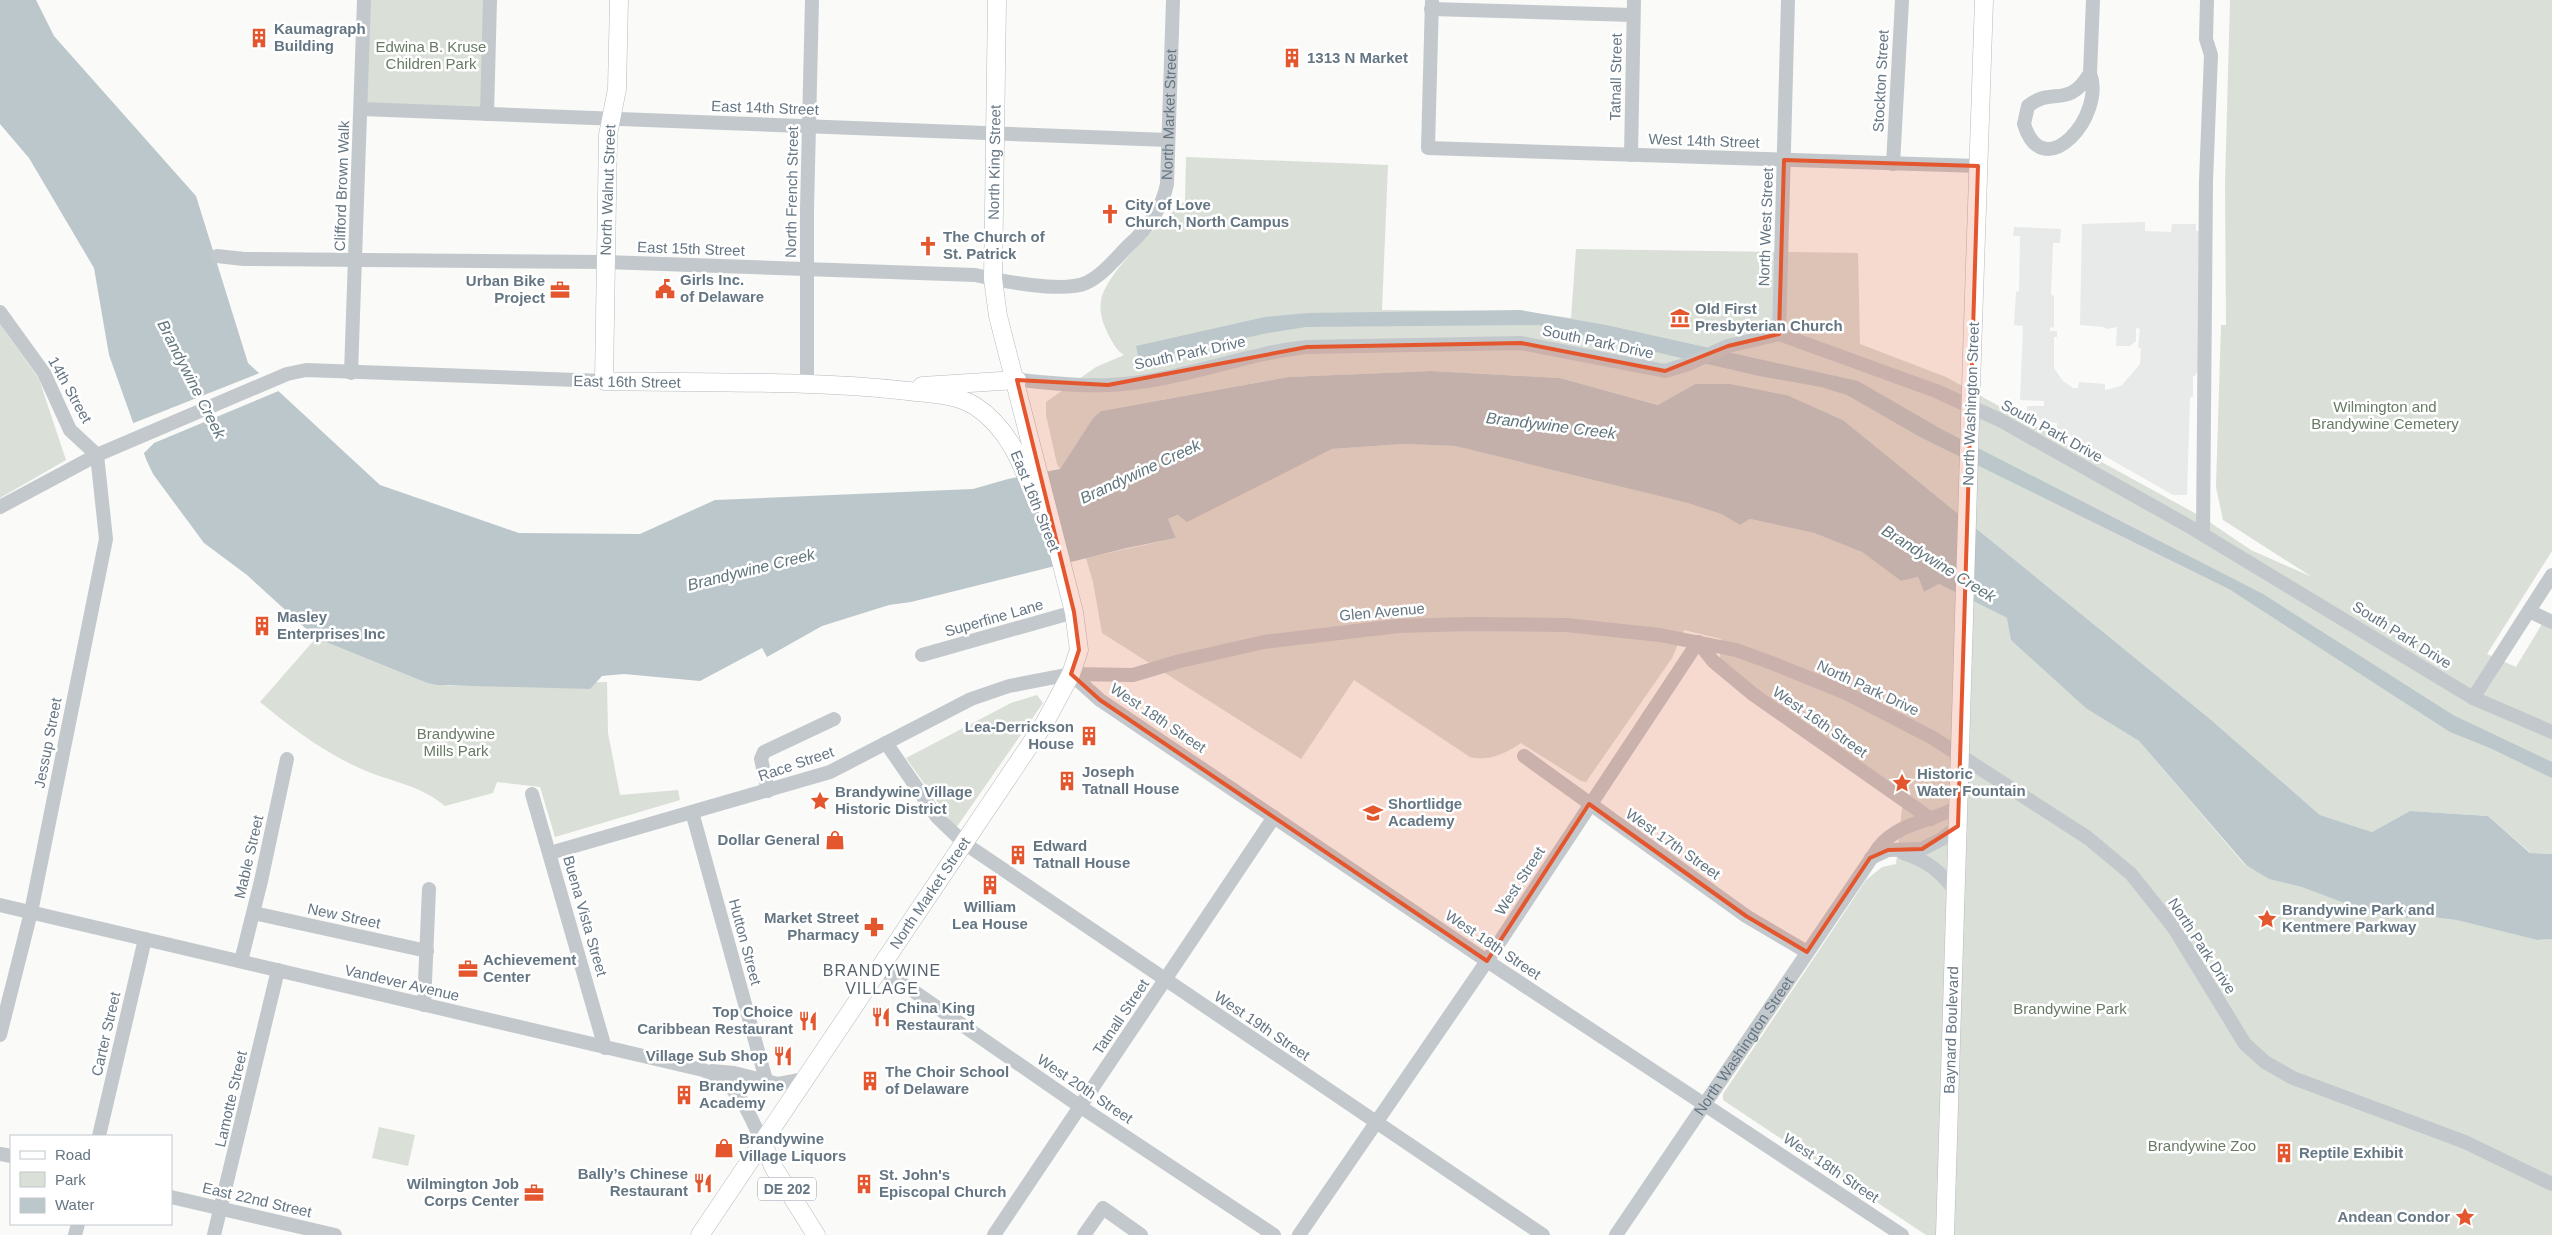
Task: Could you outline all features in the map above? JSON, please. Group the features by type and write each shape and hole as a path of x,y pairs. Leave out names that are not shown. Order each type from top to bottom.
{"main road":[{"name":"North Walnut Street","path":"604,382 608,135 616,90 619,0"},
{"name":"North King Street","path":"997,0 993,133 993,279 998,316 1016,380"},
{"name":"North Washington Street","path":"1958,826 1984,0"},
{"path":"887,389 1016,380"},
{"name":"North Market Street","path":"700,1235 1044,724 1072,674 1079,650 1074,612 1067,583 1027,456 1016,380"},
{"name":"East 16th Street","path":"604,382 807,385 887,389 939,395 973,405 994,421 1012,444 1027,456"},
{"name":"Baynard Boulevard","path":"1945,1235 1958,826"},
{"name":"DE 202","path":"762,1142 774,1168 816,1235"}],"street":[{"name":"Clifford Brown Walk","path":"351,373 364,0"},
{"path":"487,114 490,0"},
{"name":"North French Street","path":"807,385 812,0"},
{"name":"North Market Street","path":"993,279 1025,284 1075,286 1098,276 1134,241 1159,210 1167,184 1173,0"},
{"name":"Tatnall Street","path":"1631,155 1634,0"},
{"name":"North West Street","path":"1779,334 1788,0"},
{"name":"Stockton Street","path":"1893,164 1902,0"},
{"path":"2090,73 2076,92 2043,98 2028,106 2024,116 2024,124 2033,142 2046,148 2055,148 2068,142 2082,124 2092,101 2094,84 2090,73 2093,0"},
{"path":"2202,534 2206,181 2211,55 2206,39 2207,0"},
{"path":"1431,4 1634,15"},
{"name":"West 14th Street","path":"1431,4 1428,148 1978,166"},
{"name":"East 14th Street","path":"361,110 1168,140"},
{"name":"East 15th Street","path":"217,256 244,259 356,258 605,262 975,275 993,279"},
{"name":"14th Street","path":"0,312 44,372 70,430 97,456"},
{"name":"South Park Drive","path":"1016,380 1108,386 1171,375 1282,350 1307,347 1521,343 1651,370 1665,371 1688,364 1728,346 1779,334 1874,367 2000,420 2202,534 2473,698 2552,732"},
{"name":"East 16th Street","path":"0,507 97,456 286,374 306,370 604,382"},
{"name":"Jessup Street","path":"0,1035 30,912 106,539 97,456"},
{"path":"2473,698 2552,575"},
{"path":"2529,611 2552,622"},
{"name":"Superfine Lane","path":"922,656 1074,612"},
{"name":"Glen Avenue","path":"1072,674 1133,675 1180,661 1264,642 1347,630 1433,624 1566,625 1660,635 1698,642"},
{"name":"West Street","path":"1299,1235 1374,1122 1487,961 1589,804 1698,642"},
{"name":"West 16th Street","path":"1698,642 1713,661 1754,695 1931,819"},
{"name":"North Park Drive","path":"1698,642 1736,650 1772,663 1854,698 1933,738 2088,838 2131,874 2174,928 2240,1036 2253,1053 2265,1062 2293,1078 2466,1142 2552,1184"},
{"name":"Race Street","path":"550,852 830,772 971,699 1009,686 1072,674"},
{"name":"West 18th Street","path":"1072,674 1100,700 1487,961 1705,1103 1893,1233"},
{"path":"768,791 761,759 764,752 834,719"},
{"name":"West 19th Street","path":"886,743 936,816 964,843 1543,1235"},
{"name":"West 17th Street","path":"1524,756 1746,916 1807,952"},
{"name":"Mable Street","path":"241,961 254,913 287,759"},
{"name":"Buena Vista Street","path":"532,794 605,1048"},
{"name":"North Washington Street","path":"1616,1235 1870,858 1887,837 1898,830 1931,819 1958,807"},
{"name":"Hutton Street","path":"692,812 766,1080"},
{"name":"Tatnall Street","path":"994,1235 1274,817"},
{"path":"1870,858 1888,850 1922,849 1942,839 1958,826"},
{"path":"1888,850 1914,856 1924,861 1942,875 1956,892"},
{"path":"424,1004 429,889"},
{"name":"Vandever Avenue","path":"0,905 703,1070 717,1076 731,1086 750,1114 762,1142"},
{"name":"New Street","path":"254,913 427,951"},
{"name":"Carter Street","path":"99,1135 145,939"},
{"name":"West 20th Street","path":"880,968 1081,1107 1274,1235"},
{"name":"Lamotte Street","path":"214,1235 222,1209 278,970"},
{"path":"703,1070 734,1073 784,1084 805,1079"},
{"name":"East 22nd Street","path":"172,1197 335,1235"},
{"path":"1084,1235 1103,1208 1141,1235"}],"highlighted area":[{"path":"1784,160 1978,166 1958,826 1922,849 1888,850 1870,858 1807,952 1746,916 1589,804 1487,961 1100,700 1071,674 1079,650 1074,612 1017,380 1108,385 1307,347 1521,343 1665,371 1728,346 1779,334"}],"shaded area":[{"path":"2145,222 2145,231 2171,232 2172,224 2196,224 2196,231 2200,231 2198,370 2195,376 2193,376 2193,397 2190,397 2187,495 2173,495 2057,429 2057,423 2027,418 2027,406 2044,406 2044,401 2020,400 2023,326 2014,325 2016,292 2019,291 2020,236 2013,236 2014,227 2061,229 2060,243 2053,243 2051,295 2054,296 2054,325 2053,328 2050,327 2050,331 2057,331 2057,337 2054,337 2054,368 2063,381 2073,388 2078,388 2079,382 2105,384 2105,390 2121,386 2140,364 2141,348 2138,348 2140,329 2136,328 2136,341 2130,346 2116,346 2117,327 2107,329 2080,325 2082,224"}],"green space":[{"name":"Edwina B. Kruse Children Park","path":"364,0 490,0 487,114 361,109"},
{"name":"Wilmington and Brandywine Cemetery","path":"2230,0 2552,0 2552,551 2487,654 2516,667 2545,619 2552,622 2552,854 2531,853 2488,816 2410,811 2372,832 2320,815 2210,719 1843,420 1787,395 1731,384 1695,384 1659,405 1560,378 1431,371 1288,377 1101,411 1093,418 1060,469 1057,464 1046,415 1046,402 1096,367 1124,355 1115,346 1106,330 1101,314 1101,301 1112,277 1123,262 1163,220 1185,201 1186,157 1388,165 1382,310 1518,311 1571,318 1576,249 1858,253 1860,344 1946,377 2202,517 2251,550 2312,577 2223,520 2216,487 2221,325 2226,325 2225,184"},
{"path":"0,324 39,379 66,460 0,498"},
{"name":"Brandywine Park","path":"1403,444 1455,446 1689,503 1721,514 1740,525 1750,519 1814,533 1862,552 1901,581 1918,577 1924,592 1939,584 2007,618 2087,709 2139,741 2245,865 2289,883 2417,915 2456,920 2537,940 2552,939 2552,1235 1926,1235 1723,1100 1723,1094 1866,880 1882,867 1896,864 1904,791 1787,712 1720,660 1721,639 1684,630 1672,658 1586,782 1581,781 1521,743 1497,756 1470,757 1354,680 1301,759 1102,633 1093,582 1086,558 1176,538 1168,519 1179,515 1187,521 1332,449"},
{"name":"Brandywine Mills Park","path":"316,638 427,683 450,686 607,682 608,733 620,795 678,790 680,800 555,837 540,787 497,782 493,793 445,806 412,787 342,760 294,729 260,702"},
{"path":"1037,695 1043,703 956,828 906,758 1011,703"},
{"path":"379,1127 415,1135 408,1166 372,1158"}],"water":[{"name":"Brandywine Creek","path":"0,0 36,0 54,36 196,196 248,363 380,485 519,533 640,534 715,500 973,489 1008,479 1060,469 1093,418 1101,411 1288,377 1431,371 1560,378 1658,405 1695,384 1731,384 1787,395 1843,420 2210,719 2320,815 2372,832 2410,811 2488,816 2530,853 2552,854 2552,939 2537,940 2456,920 2417,915 2410,918 2374,914 2302,887 2269,879 2246,865 2139,741 2087,709 2011,640 2007,618 1939,584 1924,592 1918,577 1901,581 1862,552 1814,533 1750,519 1740,525 1721,514 1688,503 1455,446 1403,444 1332,449 1187,522 1178,515 1168,519 1176,538 1127,548 911,602 889,605 822,626 767,657 762,648 700,681 624,674 602,676 590,689 437,685 427,683 316,638 247,575 204,543 153,474 109,355 94,268 29,158 0,124"},
{"path":"1520,310 1606,325 1858,381 1943,430 2263,594 2453,715 2552,762 2552,778 2490,748 2450,732 2229,589 1920,437 1847,395 1821,387 1759,376 1539,325 1306,327 1268,333 1139,361 1136,346 1265,317 1308,313"}],"pier":[{"path":"262,372 281,390 154,443 142,455 131,424"}],"place":[{"name":"Kaumagraph Building","path":"259,38"},
{"name":"1313 N Market","path":"1292,58"},
{"name":"City of Love Church, North Campus","path":"1110,214"},
{"name":"The Church of St. Patrick","path":"928,246"},
{"name":"Girls Inc. of Delaware","path":"665,289"},
{"name":"Urban Bike Project","path":"560,290"},
{"name":"Old First Presbyterian Church","path":"1680,318"},
{"name":"Masley Enterprises Inc","path":"262,626"},
{"name":"Lea-Derrickson House","path":"1089,736"},
{"name":"Joseph Tatnall House","path":"1067,781"},
{"name":"Historic Water Fountain","path":"1902,783"},
{"name":"Brandywine Village Historic District","path":"820,801"},
{"name":"Shortlidge Academy","path":"1373,813"},
{"name":"Dollar General","path":"835,840"},
{"name":"Edward Tatnall House","path":"1018,855"},
{"name":"William Lea House","path":"990,885"},
{"name":"Brandywine Park and Kentmere Parkway","path":"2267,919"},
{"name":"Market Street Pharmacy","path":"874,927"},
{"name":"Achievement Center","path":"468,969"},
{"name":"China King Restaurant","path":"881,1017"},
{"name":"Top Choice Caribbean Restaurant","path":"808,1021"},
{"name":"Village Sub Shop","path":"783,1056"},
{"name":"The Choir School of Delaware","path":"870,1081"},
{"name":"Brandywine Academy","path":"684,1095"},
{"name":"Brandywine Village Liquors","path":"724,1148"},
{"name":"Reptile Exhibit","path":"2284,1153"},
{"name":"Bally’s Chinese Restaurant","path":"703,1183"},
{"name":"St. John's Episcopal Church","path":"864,1184"},
{"name":"Wilmington Job Corps Center","path":"534,1193"},
{"name":"Andean Condor","path":"2465,1217"}],"district":[{"name":"BRANDYWINE VILLAGE","path":"882,979"}],"park label":[{"name":"Brandywine Zoo","path":"2202,1146"}]}
